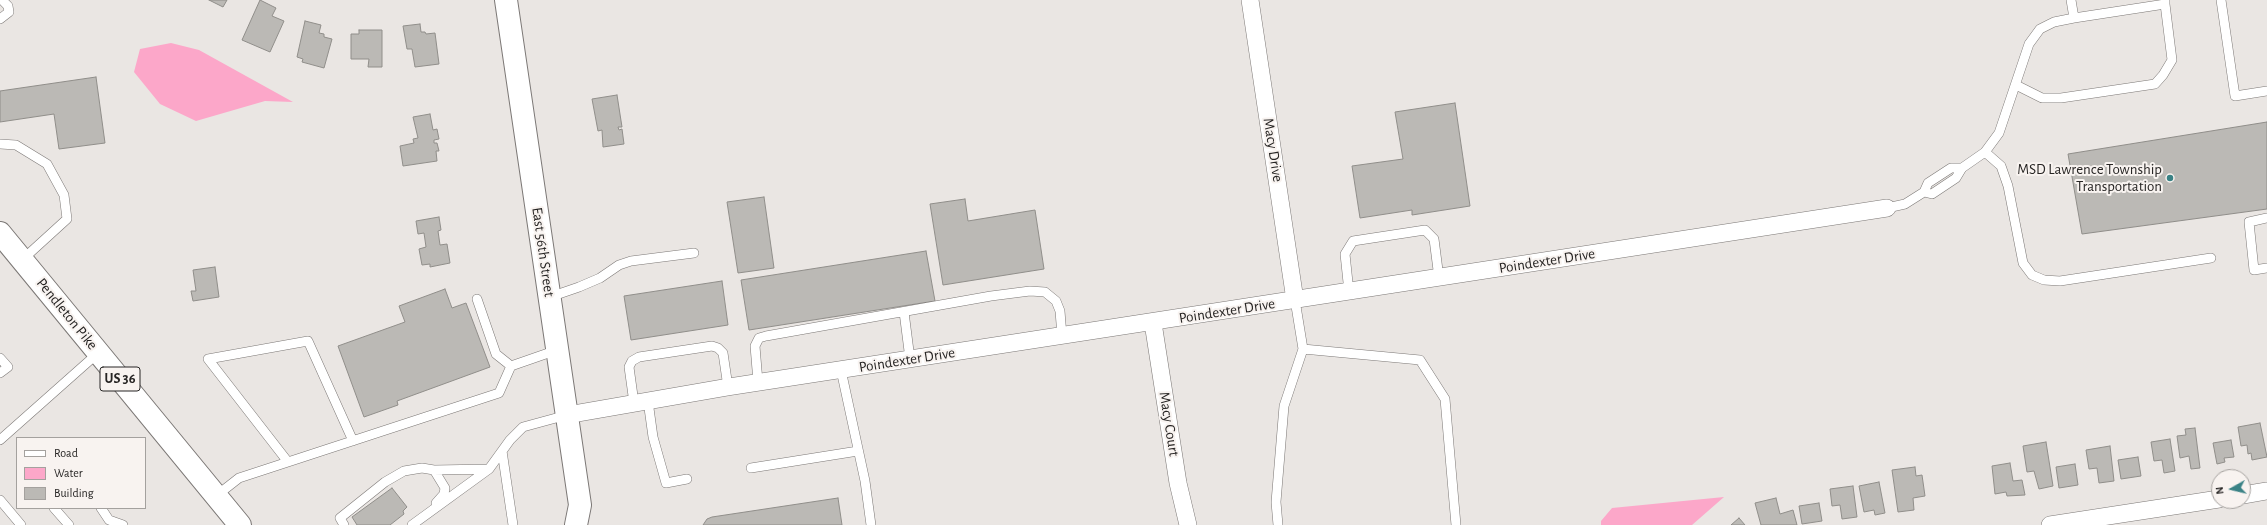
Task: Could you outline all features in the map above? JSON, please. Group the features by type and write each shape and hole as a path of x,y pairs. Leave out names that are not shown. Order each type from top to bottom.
{"main road":[{"name":"East 56th Street","path":"506,0 567,415 578,515 592,525"},
{"name":"Pendleton Pike","path":"0,233 240,525"}],"street":[{"name":"Macy Drive","path":"1250,0 1295,300"},
{"name":"Poindexter Drive","path":"567,415 758,382 1153,323 1887,208"},
{"name":"Macy Court","path":"1153,323 1178,483 1188,525"},
{"path":"2251,494 2267,491"},
{"path":"2050,525 2211,500"}],"lane":[{"path":"0,19 9,12 8,6 2,0"},
{"path":"2071,0 2074,18"},
{"path":"2221,0 2236,96 2267,91"},
{"path":"1887,208 1905,204 1924,192 1928,183 1951,168 1962,168 1985,152 1999,134 2029,44 2040,29 2054,22 2165,2 2172,60 2163,75 2155,84 2062,98 2042,98 2016,85"},
{"path":"0,144 16,145 47,164 64,196 66,219 22,260"},
{"path":"1985,152 2001,166 2008,186 2023,263 2032,275 2044,280 2060,281 2211,258"},
{"path":"2267,218 2249,222 2254,270 2267,268"},
{"path":"1349,292 1345,254 1353,241 1425,230 1434,239 1438,278"},
{"path":"550,297 580,287 600,278 619,265 631,261 694,253"},
{"path":"758,382 755,346 759,338 1015,293 1030,291 1045,292 1056,301 1060,311 1062,336"},
{"path":"477,299 496,354 511,366"},
{"path":"1278,525 1276,502 1284,406 1303,349 1295,300"},
{"path":"904,312 910,359"},
{"path":"288,462 208,359 308,341 353,441"},
{"path":"687,479 666,483 653,437 629,367 632,362 640,357 712,346 718,348 723,353 728,387"},
{"path":"1303,349 1420,360 1444,399 1456,525"},
{"path":"216,496 239,478 499,393 511,366 557,350"},
{"path":"0,440 98,353"},
{"path":"0,358 8,367 0,373"},
{"path":"841,370 858,451 871,525"},
{"path":"412,525 489,469 502,451 523,428 567,415"},
{"path":"502,451 513,525"},
{"path":"751,468 858,451"},
{"path":"344,525 340,518 385,482 404,471 422,468 434,470 489,469"},
{"path":"404,525 433,506 444,494 444,483 434,470"},
{"path":"0,500 21,525"},
{"path":"55,509 69,525"},
{"path":"102,509 109,520 123,525"}],"water":[{"path":"171,43 199,50 293,102 265,101 196,121 160,104 134,72 140,49"},
{"path":"1724,497 1692,525 1601,525 1601,521 1612,508"}],"building":[{"path":"209,0 227,0 223,7"},
{"path":"260,0 276,8 272,16 284,21 270,52 242,40"},
{"path":"305,21 321,25 319,33 324,34 324,37 332,39 324,68 302,62 303,59 297,57"},
{"path":"420,24 421,32 425,32 426,34 435,33 439,64 415,67 412,49 407,49 403,26"},
{"path":"359,30 382,30 382,67 368,67 369,59 351,59 351,34 359,34"},
{"path":"96,77 105,143 59,149 54,114 0,122 0,91"},
{"path":"617,95 622,127 618,127 619,130 622,129 624,144 603,147 602,130 598,131 592,99"},
{"path":"1455,103 1470,206 1412,215 1412,210 1360,218 1352,166 1403,159 1395,112"},
{"path":"430,114 433,130 437,129 439,139 434,140 434,143 437,143 439,151 436,151 437,161 403,166 400,146 414,143 413,139 418,138 413,117"},
{"name":"MSD Lawrence Township Transportation","path":"2267,122 2267,209 2082,234 2068,154"},
{"path":"764,197 774,268 738,273 727,202"},
{"path":"965,199 968,221 1035,210 1044,269 943,285 930,204"},
{"path":"439,217 441,230 438,231 440,245 447,244 450,263 430,267 430,264 422,265 419,249 426,247 424,233 418,234 416,221"},
{"path":"926,251 935,301 749,330 741,280"},
{"path":"215,267 219,297 193,301 191,291 196,291 193,270"},
{"path":"722,281 728,325 631,340 624,296"},
{"path":"445,289 452,308 466,303 490,367 397,401 398,405 364,417 338,346 405,322 399,306"},
{"path":"2260,423 2267,457 2252,460 2251,453 2248,454 2247,445 2241,446 2238,427"},
{"path":"2195,428 2200,468 2191,469 2189,456 2180,458 2177,436 2186,435 2185,429"},
{"path":"2170,439 2175,471 2164,473 2162,460 2154,461 2151,442"},
{"path":"2231,440 2234,457 2224,458 2225,462 2217,464 2213,443"},
{"path":"2046,442 2053,486 2039,489 2034,471 2027,472 2023,446"},
{"path":"2110,446 2114,481 2099,483 2097,468 2089,469 2086,450"},
{"path":"2138,457 2141,476 2121,479 2118,460"},
{"path":"2010,463 2013,481 2022,480 2025,495 2007,496 2006,492 1995,494 1992,466"},
{"path":"2075,464 2078,485 2059,488 2056,467"},
{"path":"1915,467 1916,476 1922,475 1925,496 1913,498 1914,510 1898,512 1892,470"},
{"path":"1879,482 1885,513 1875,515 1874,510 1864,512 1859,486"},
{"path":"1853,486 1857,517 1842,519 1840,505 1832,506 1830,489"},
{"path":"392,488 407,507 403,511 404,514 390,525 357,525 352,517"},
{"path":"838,498 842,525 703,525 707,519 712,517"},
{"path":"1776,498 1780,514 1793,510 1797,525 1761,525 1755,503"},
{"path":"1819,503 1822,521 1802,524 1799,506"},
{"path":"1739,518 1745,525 1731,525"}],"place":[{"name":"MSD Lawrence Township Transportation","path":"2170,178"}]}
